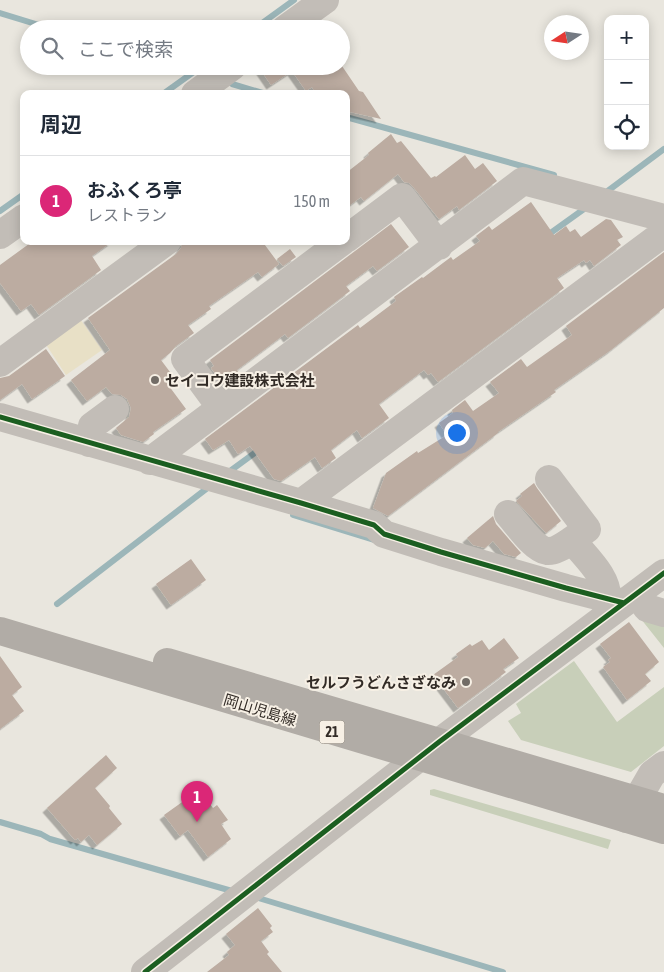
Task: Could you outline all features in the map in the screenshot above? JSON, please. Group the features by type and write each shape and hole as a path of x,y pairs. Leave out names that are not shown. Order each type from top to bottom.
{"main road":[{"name":"岡山児島線","path":"0,612 429,750"},
{"name":"岡山児島線","path":"0,631 429,750 631,809 664,830"},
{"name":"岡山児島線","path":"631,809 664,808"}],"street":[{"path":"297,20 324,0"},
{"path":"200,90 221,75"},
{"path":"150,460 523,181 664,218"},
{"path":"350,236 402,197 438,246"},
{"path":"0,235 20,221"},
{"path":"301,504 664,233"},
{"path":"0,363 162,245"},
{"path":"221,408 185,359 338,245"},
{"path":"89,443 92,426 115,409"},
{"path":"0,417 374,525 384,534 408,542 566,588 636,603"},
{"path":"508,514 537,547 548,551 554,550 572,540 587,529 549,479"},
{"path":"572,540 602,577 608,590 636,603"},
{"path":"145,972 429,750 636,603 664,573"},
{"path":"631,809 652,774 664,765"}],"green space":[{"path":"641,619 664,626 664,648"},
{"path":"574,661 617,722 664,687 664,746 631,772 521,740 508,721 521,713 516,704"},
{"path":"434,789 611,840 608,849 430,795 430,790"}],"sand":[{"path":"78,316 102,350 66,375 43,340"}],"building":[{"path":"264,75 286,75 271,85"},
{"path":"295,75 348,75 359,91 363,92 381,119 350,112 350,90 314,90 312,87 305,90"},
{"path":"391,134 397,143 401,141 431,178 436,177 465,155 475,169 483,163 497,181 459,210 457,206 439,219 414,188 409,183 404,182 398,174 364,201 361,197 350,205 350,170 369,155 368,153"},
{"path":"531,202 554,235 566,226 570,232 575,229 581,237 606,219 611,220 623,237 617,240 621,245 594,266 590,260 586,263 584,260 557,278 564,288 438,382 431,373 428,375 424,370 379,404 389,418 362,438 357,430 331,450 336,458 322,468 315,457 281,481 274,479 250,446 238,454 229,440 213,450 205,439 358,325 360,328 396,301 394,297 451,257 453,260 480,241 476,236 489,226 492,230"},
{"path":"391,224 409,247 377,271 373,266 346,286 350,291 288,338 285,334 237,370 238,372 223,384 211,368 214,366 210,360"},
{"path":"28,245 107,245 92,256 101,270 39,315 31,304 21,311 0,283 0,265"},
{"path":"181,245 265,245 279,264 262,277 258,272 209,306 211,309 188,325 194,333 161,360 173,376 166,382 186,409 153,432 154,434 143,442 121,435 116,428 129,417 131,408 127,399 121,395 112,394 106,387 87,401 71,380 110,350 88,318 176,254"},
{"path":"290,249 296,257 283,266 277,259"},
{"path":"664,252 664,308 611,350 554,390 556,392 498,432 388,516 373,508 386,473 417,451 418,453 447,435 439,423 453,413 452,410 465,400 473,411 499,393 490,382 521,359 527,367 572,335 566,326"},
{"path":"46,349 65,376 32,399 22,384 0,400 0,378 9,376"},
{"path":"534,483 561,521 546,533 516,501 522,496 520,494"},
{"path":"493,516 496,524 521,553 516,557 504,554 493,541 485,548 473,545 467,538"},
{"path":"191,559 206,580 171,605 156,584"},
{"path":"629,622 659,662 645,674 651,681 627,700 603,667 610,662 608,660 611,658 600,644"},
{"name":"セルフうどんさざなみ","path":"504,638 519,658 503,669 506,672 458,708 433,675 458,657 456,654 470,644 472,646 482,640 489,650"},
{"path":"0,656 22,687 12,695 24,711 0,729"},
{"path":"106,755 117,768 95,788 122,824 97,845 89,835 81,842 78,838 75,840 47,808"},
{"path":"199,790 213,808 217,805 228,820 221,824 231,839 208,857 188,830 180,836 164,815"},
{"path":"258,908 272,926 270,928 273,932 261,941 269,952 267,954 282,972 207,972 229,955 227,952 235,945 226,934"}],"waterway":[{"path":"266,20 294,0"},
{"path":"0,13 23,20"},
{"path":"169,90 189,75"},
{"path":"232,84 252,90"},
{"path":"350,118 554,175"},
{"path":"605,193 664,149"},
{"path":"0,211 20,197"},
{"path":"545,237 584,209"},
{"path":"226,474 260,449"},
{"path":"57,604 210,486"},
{"path":"293,515 374,540"},
{"path":"0,822 41,834 50,839 232,891"},
{"path":"255,897 503,972"}],"cycle path":[{"path":"0,417 301,503 374,525 384,534 441,552 624,603"},
{"path":"145,972 439,742 664,573"}],"place":[{"name":"セイコウ建設株式会社","path":"155,380"},
{"name":"セルフうどんさざなみ","path":"466,682"},
{"name":"おふくろ亭","path":"197,822"}]}
